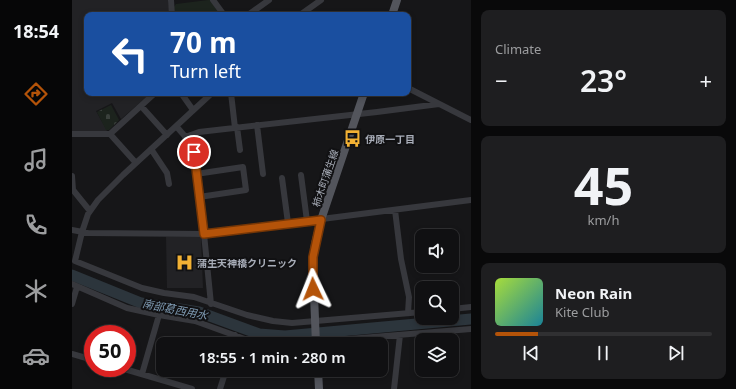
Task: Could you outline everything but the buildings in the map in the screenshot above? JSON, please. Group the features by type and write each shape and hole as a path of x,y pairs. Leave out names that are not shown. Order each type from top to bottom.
{"main road":[{"path":"393,12 397,0"},
{"name":"柿木町蒲生線","path":"316,337 313,257 321,220 363,96"},
{"path":"318,377 319,389"}],"street":[{"path":"172,12 171,0 178,0"},
{"path":"213,0 222,12"},
{"path":"252,12 268,0"},
{"path":"304,12 321,0"},
{"path":"411,90 469,119 471,112"},
{"path":"72,134 110,134 152,96"},
{"path":"183,96 193,110"},
{"path":"209,96 98,200 90,211 82,232 75,261 142,288 187,296 247,315 273,321 292,323 315,322 415,312"},
{"path":"231,96 240,150"},
{"path":"185,136 199,132 439,104"},
{"path":"141,106 167,135"},
{"path":"257,125 263,174"},
{"path":"176,126 190,142 194,152 211,304"},
{"path":"110,134 136,163"},
{"path":"151,149 168,172 169,184"},
{"path":"196,174 243,167 246,190 200,197"},
{"path":"301,175 307,221"},
{"path":"72,176 73,190 90,211"},
{"path":"282,178 288,223"},
{"path":"72,230 82,232 204,234 471,200"},
{"path":"395,210 401,259 409,297 408,313"},
{"path":"72,304 74,285 127,308 159,315 195,320 240,337"},
{"path":"459,308 471,307"},
{"path":"142,374 159,315"},
{"path":"375,337 471,329"},
{"path":"394,389 400,335"},
{"path":"72,354 84,357"},
{"path":"136,372 192,389"},
{"path":"220,389 224,377"}],"shaded area":[{"path":"72,0 168,0 170,12 84,12 84,96 148,96 121,119 112,103 96,111 107,131 72,131"},
{"name":"蒲生天神橋クリニック","path":"166,237 201,237 203,288 167,288"}],"green space":[{"path":"210,0 218,12 175,12 174,7 176,4"},
{"path":"111,105 119,120 109,130 106,130 97,112"}],"waterway":[{"name":"南部葛西用水","path":"72,275 141,303 199,312 259,334 285,336 471,319"}],"place":[{"name":"伊原一丁目","path":"352,139"},
{"name":"蒲生天神橋クリニック","path":"184,263"}],"route":[{"path":"194,152 204,234 321,220 313,257 313,289"}]}
